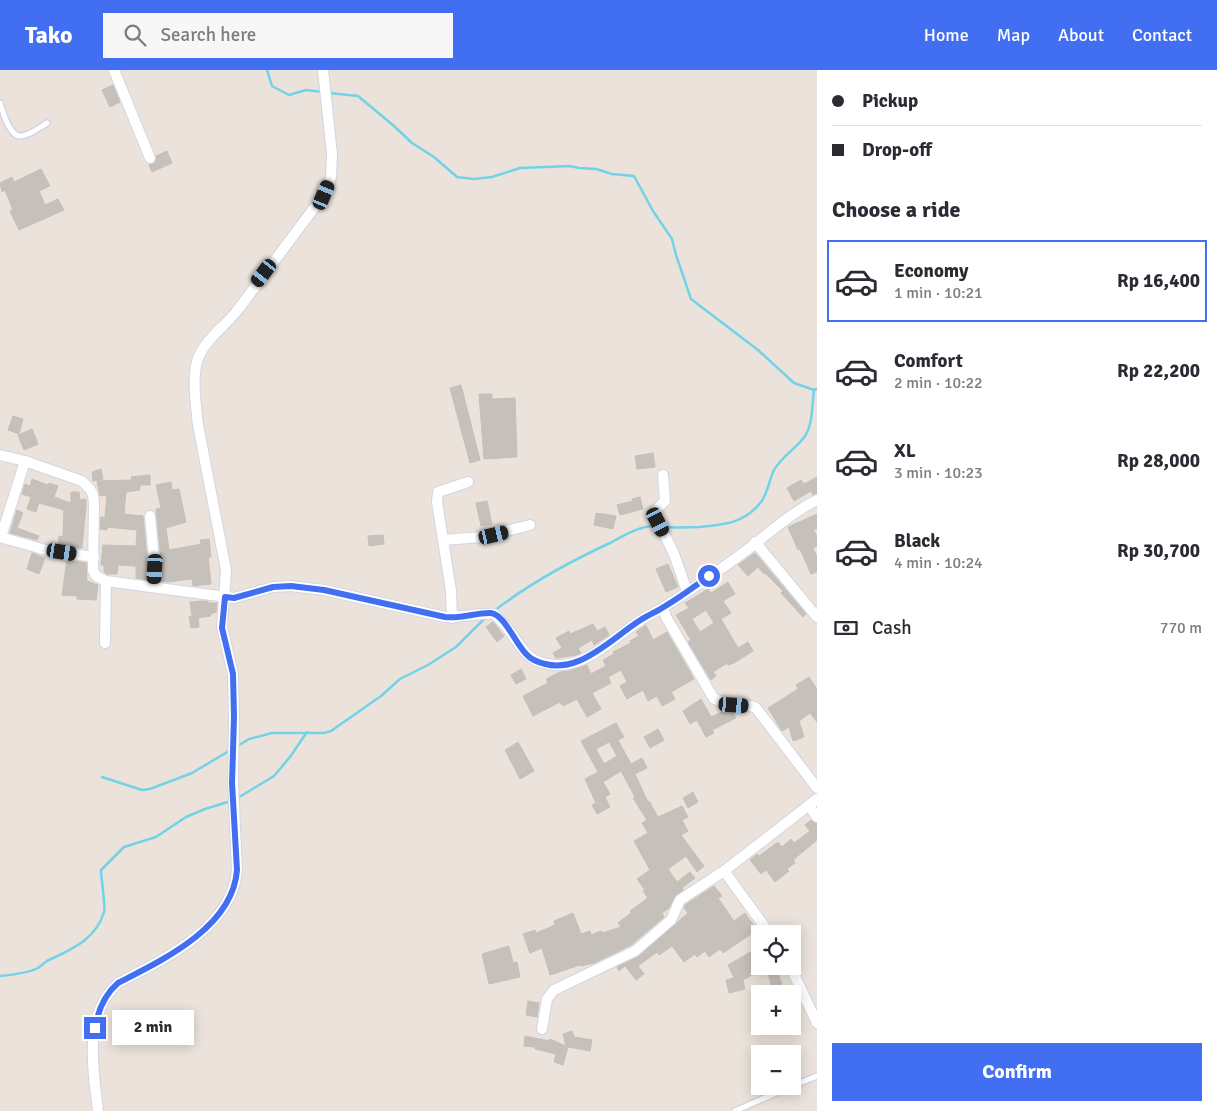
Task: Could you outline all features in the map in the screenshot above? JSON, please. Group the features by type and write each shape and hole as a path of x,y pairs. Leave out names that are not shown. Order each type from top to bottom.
{"street":[{"path":"114,70 150,158"},
{"path":"98,1111 92,1065 93,1041 97,1015 109,991 118,983 186,945 226,905 236,883 237,870 232,783 233,674 222,628 226,570 198,425 196,380 198,357 205,345 234,314 324,195 331,177 332,154 323,70"},
{"path":"0,455 25,461 82,480 90,489 94,504 93,570 96,576 106,581 234,598 273,587 291,586 324,590 452,618 494,614 509,629 529,658 547,664 565,665 599,651 637,622 663,608 744,552 782,521 817,500"},
{"path":"25,461 0,537 46,550 94,557"},
{"path":"664,475 665,501 655,511 655,515 674,554 687,591"},
{"path":"452,618 451,591 437,502 438,492 468,482"},
{"path":"150,516 155,569 154,587"},
{"path":"443,540 482,537 530,525"},
{"path":"755,542 817,616"},
{"path":"105,643 106,581"},
{"path":"663,608 666,617 714,699 734,705 756,708 817,788"},
{"path":"542,1029 547,998 554,990 641,946 671,920 682,899 724,871 817,799"},
{"path":"809,806 817,817"},
{"path":"724,871 763,925"},
{"path":"794,975 817,1023"}],"lane":[{"path":"0,102 2,116 12,133 22,136 47,123"},
{"path":"801,1082 817,1076"},
{"path":"735,1111 771,1095"}],"building":[{"path":"113,85 120,102 110,107 102,90"},
{"path":"167,151 172,163 152,172 149,165 155,163 156,156"},
{"path":"41,169 50,186 39,191 45,205 58,199 64,210 19,230 10,211 13,210 5,190 2,192 0,183 12,177 14,182"},
{"path":"461,385 480,460 470,463 450,388"},
{"path":"479,394 492,394 492,399 515,398 517,457 484,459"},
{"path":"13,416 23,419 19,434 8,430"},
{"path":"32,429 38,444 24,450 18,435"},
{"path":"653,453 655,467 637,469 635,456"},
{"path":"101,469 103,479 93,481 92,472"},
{"path":"150,475 150,485 140,485 140,490 126,492 124,514 143,516 148,580 136,578 136,566 118,565 117,574 106,574 104,572 104,565 101,565 103,545 136,546 137,530 107,527 107,530 100,529 101,517 105,517 107,495 100,496 97,481 132,480 131,477"},
{"path":"817,477 817,493 813,495 811,491 794,501 787,488 801,480 804,484"},
{"path":"32,479 48,485 49,483 58,486 54,497 71,503 71,492 79,492 80,500 86,499 82,548 58,545 59,536 63,537 64,510 39,503 36,512 27,509 31,497 22,494 25,484 30,486"},
{"path":"171,482 172,490 179,489 186,522 166,528 169,550 201,544 200,540 209,539 211,557 208,557 211,584 193,586 192,579 161,581 162,568 156,509 161,508 156,485"},
{"path":"640,497 643,509 620,515 617,505"},
{"path":"487,501 492,524 481,526 476,503"},
{"path":"17,510 23,513 17,528 39,536 37,540 10,533"},
{"path":"596,513 616,516 613,529 594,525"},
{"path":"817,514 817,528 814,530 817,537 817,546 813,548 817,557 817,572 811,574 788,527"},
{"path":"383,535 384,544 369,546 368,536"},
{"path":"32,553 45,558 39,574 27,569"},
{"path":"755,553 806,614 803,617 781,593 783,591 758,567 748,576 738,565"},
{"path":"67,560 86,563 87,581 98,585 96,600 77,599 77,596 62,595"},
{"path":"668,564 678,587 666,592 656,569"},
{"path":"728,582 735,594 723,601 731,613 721,619 738,648 748,642 753,651 734,663 728,665 727,663 713,672 716,676 711,680 688,642 691,640 676,615 689,608 685,603 708,589 711,593","holes":["706,610 714,623 700,632 692,619"]},
{"path":"190,602 217,603 216,612 210,614 211,616 198,618 199,627 191,628 189,617 192,616"},
{"path":"493,622 504,636 497,642 486,627"},
{"path":"593,624 597,631 605,627 609,635 594,645 592,640 578,648 581,653 556,658 553,653 562,648 556,638 569,631 570,634"},
{"path":"646,625 653,640 667,632 694,679 671,692 675,699 662,706 657,696 648,701 643,690 627,699 620,686 627,682 621,670 608,677 611,683 592,693 601,709 587,717 577,699 563,706 560,702 533,716 523,696 548,683 546,679 560,672 587,665 591,674 606,666 603,660 614,654 613,652 631,643 630,641 639,636 636,632"},
{"path":"521,669 526,679 516,684 511,675"},
{"path":"809,677 817,689 817,722 810,713 799,721 804,737 793,741 789,727 782,731 768,708 798,689 796,685"},
{"path":"701,699 711,717 726,710 733,712 736,718 712,730 714,733 706,737 697,720 690,724 683,711"},
{"path":"616,723 624,737 618,740 631,764 642,758 647,768 635,774 648,802 658,817 682,806 688,817 682,820 688,831 681,835 704,866 697,872 686,856 668,869 677,882 690,872 695,878 674,897 669,908 662,913 664,917 631,945 594,963 580,965 550,975 542,948 530,953 523,934 535,930 536,933 555,925 554,921 573,913 581,934 590,931 591,935 601,931 602,933 621,927 618,923 631,913 630,911 648,898 637,879 650,870 634,841 648,833 642,823 647,820 633,798 635,797 621,771 603,782 610,794 605,797 610,807 597,814 592,805 596,803 585,779 598,772 581,741","holes":["609,742 617,756 604,764 596,749"]},
{"path":"658,729 664,740 650,748 644,737"},
{"path":"518,742 534,771 520,779 505,750"},
{"path":"693,792 698,802 688,808 683,798"},
{"path":"811,820 817,824 817,840 793,860 795,863 787,869 789,871 775,882 766,870 761,874 750,860 757,854 759,856 778,842 782,847 791,839 794,843 810,831 805,825"},
{"path":"714,886 722,896 718,898 734,921 745,913 753,925 751,925 751,934 723,953 720,949 709,957 705,951 697,957 695,954 684,962 672,946 659,955 657,952 638,966 644,974 636,980 625,966 619,971 617,967 639,956 688,913 684,908 685,905"},
{"path":"509,946 513,963 517,962 520,977 489,984 482,954"},
{"path":"751,952 752,975 743,980 745,989 729,993 726,980 734,978 728,965"},
{"path":"768,975 779,975 782,984 771,985"},
{"path":"528,1001 539,1003 537,1017 526,1015"},
{"path":"572,1031 574,1037 592,1040 590,1051 568,1047 563,1065 554,1062 556,1054 535,1049 535,1047 524,1046 525,1036 549,1041 550,1039 566,1046 563,1034"}],"waterway":[{"path":"267,70 272,86 289,95 306,90 323,92"},
{"path":"329,93 358,96 412,143 434,157 457,177 474,179 492,177 520,168 570,166 634,176 653,211 672,239 691,299 758,350 794,383 814,390 817,389"},
{"path":"664,527 699,527 725,524 741,519 755,509 767,491 777,465 802,440 808,431 814,390"},
{"path":"494,611 522,591 565,565 632,532 644,527 656,526"},
{"path":"236,747 249,739 272,733 324,733 331,731 381,696 400,679 428,665 456,647 486,617"},
{"path":"236,799 274,776 307,732"},
{"path":"102,777 142,790 150,789 192,773 229,751"},
{"path":"0,976 34,970 89,937 100,922 104,912 101,870 124,847 156,837 186,817 231,801"}],"route":[{"path":"95,1028 97,1015 109,991 118,983 186,945 226,905 236,883 237,870 232,783 233,674 222,628 225,597 234,598 273,587 291,586 381,601 452,618 491,613 509,629 529,658 540,663 565,665 599,651 637,622 663,608 709,576"}]}
